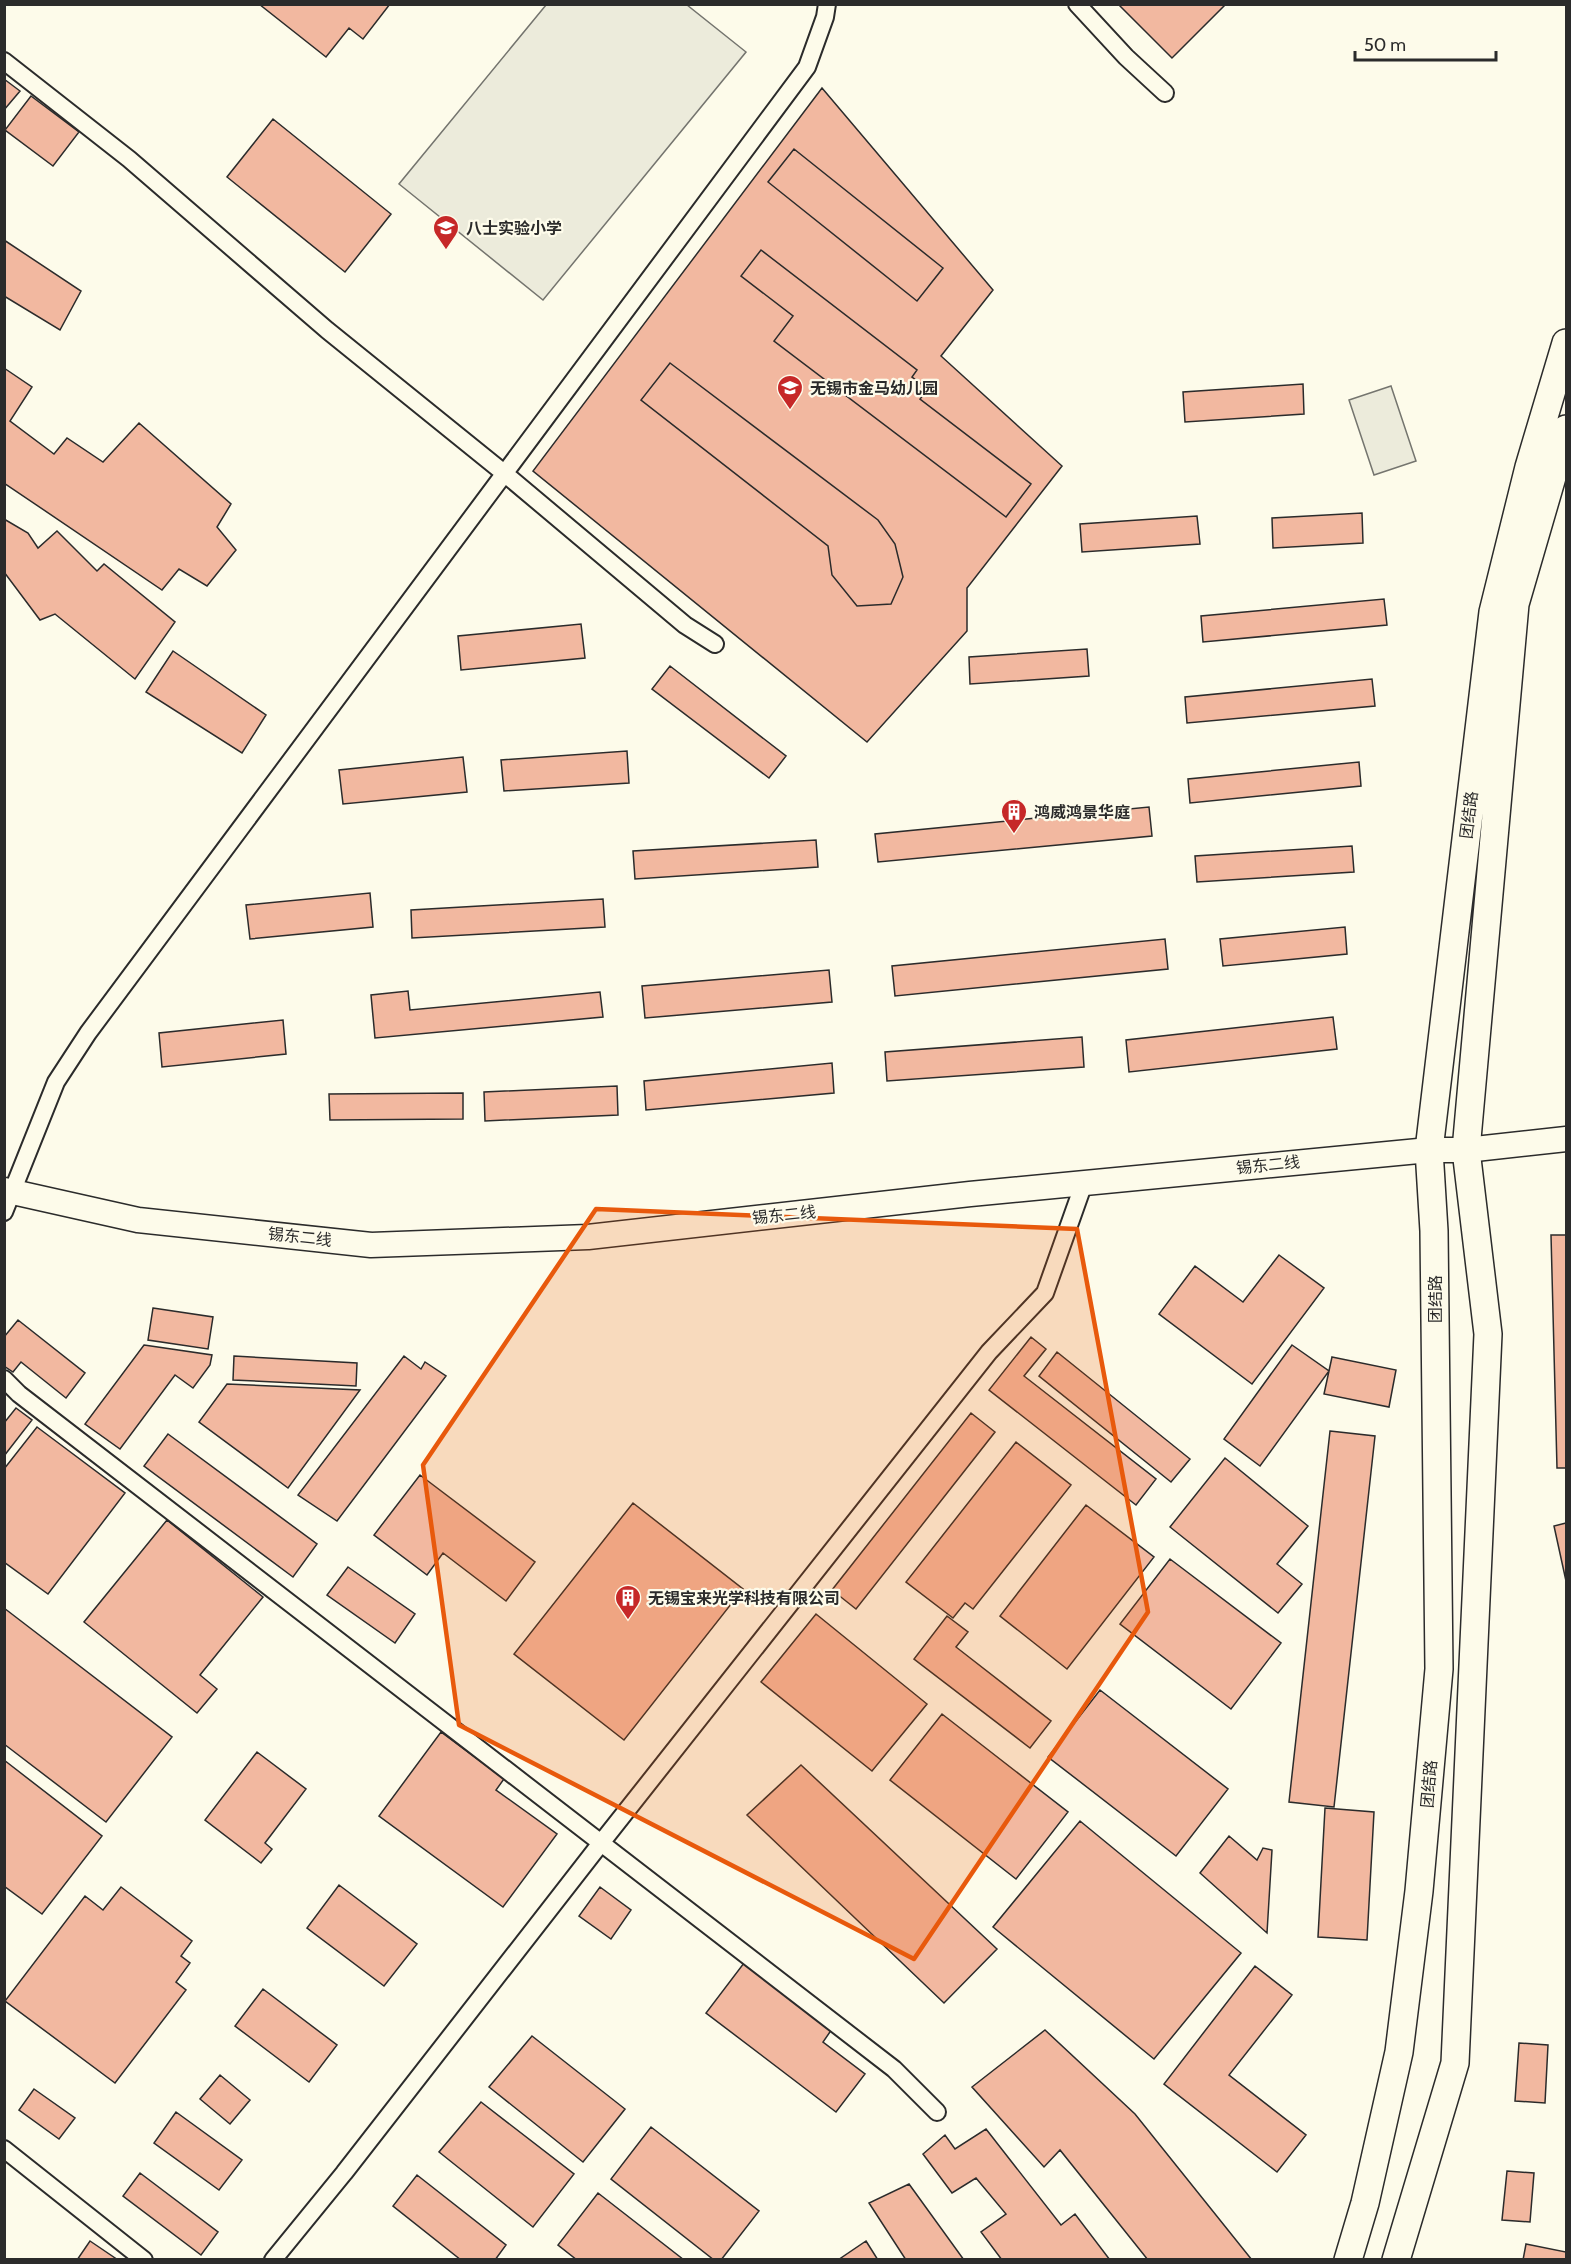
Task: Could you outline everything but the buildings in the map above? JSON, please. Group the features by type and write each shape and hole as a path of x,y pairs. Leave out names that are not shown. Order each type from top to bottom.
{"main road":[{"name":"团结路","path":"1348,2259 1365,2203 1399,2052 1419,1891 1439,1669 1434,1231 1429,1150 1492,612 1529,467 1566,343"},
{"name":"团结路","path":"1396,2259 1455,2063 1488,1334 1466,1150 1515,604 1566,429"},
{"name":"锡东二线","path":"7,1198 138,1220 371,1245 588,1237 1084,1183 1429,1150 1466,1150 1566,1139"}],"street":[{"path":"7,1198 56,1082 88,1033 807,67 825,17 827,4"},
{"path":"1077,4 1126,57 1165,93"},
{"path":"4,61 129,159 327,330 504,473 685,625 715,644"},
{"path":"273,2259 351,2164 989,1352 1045,1293 1084,1183"},
{"path":"4,1379 19,1394 894,2069 937,2112"},
{"path":"4,2149 144,2259"}],"highlighted area":[{"path":"596,1209 1077,1229 1148,1612 914,1959 459,1725 423,1465"}],"shaded area":[{"path":"546,5 687,5 746,52 543,300 399,184"},
{"path":"1391,386 1416,461 1374,475 1349,400"}],"place":[{"name":"八士实验小学","path":"446,251"},
{"name":"无锡市金马幼儿园","path":"790,411"},
{"name":"鸿威鸿景华庭","path":"1014,835"},
{"name":"无锡宝来光学科技有限公司","path":"628,1621"}]}
